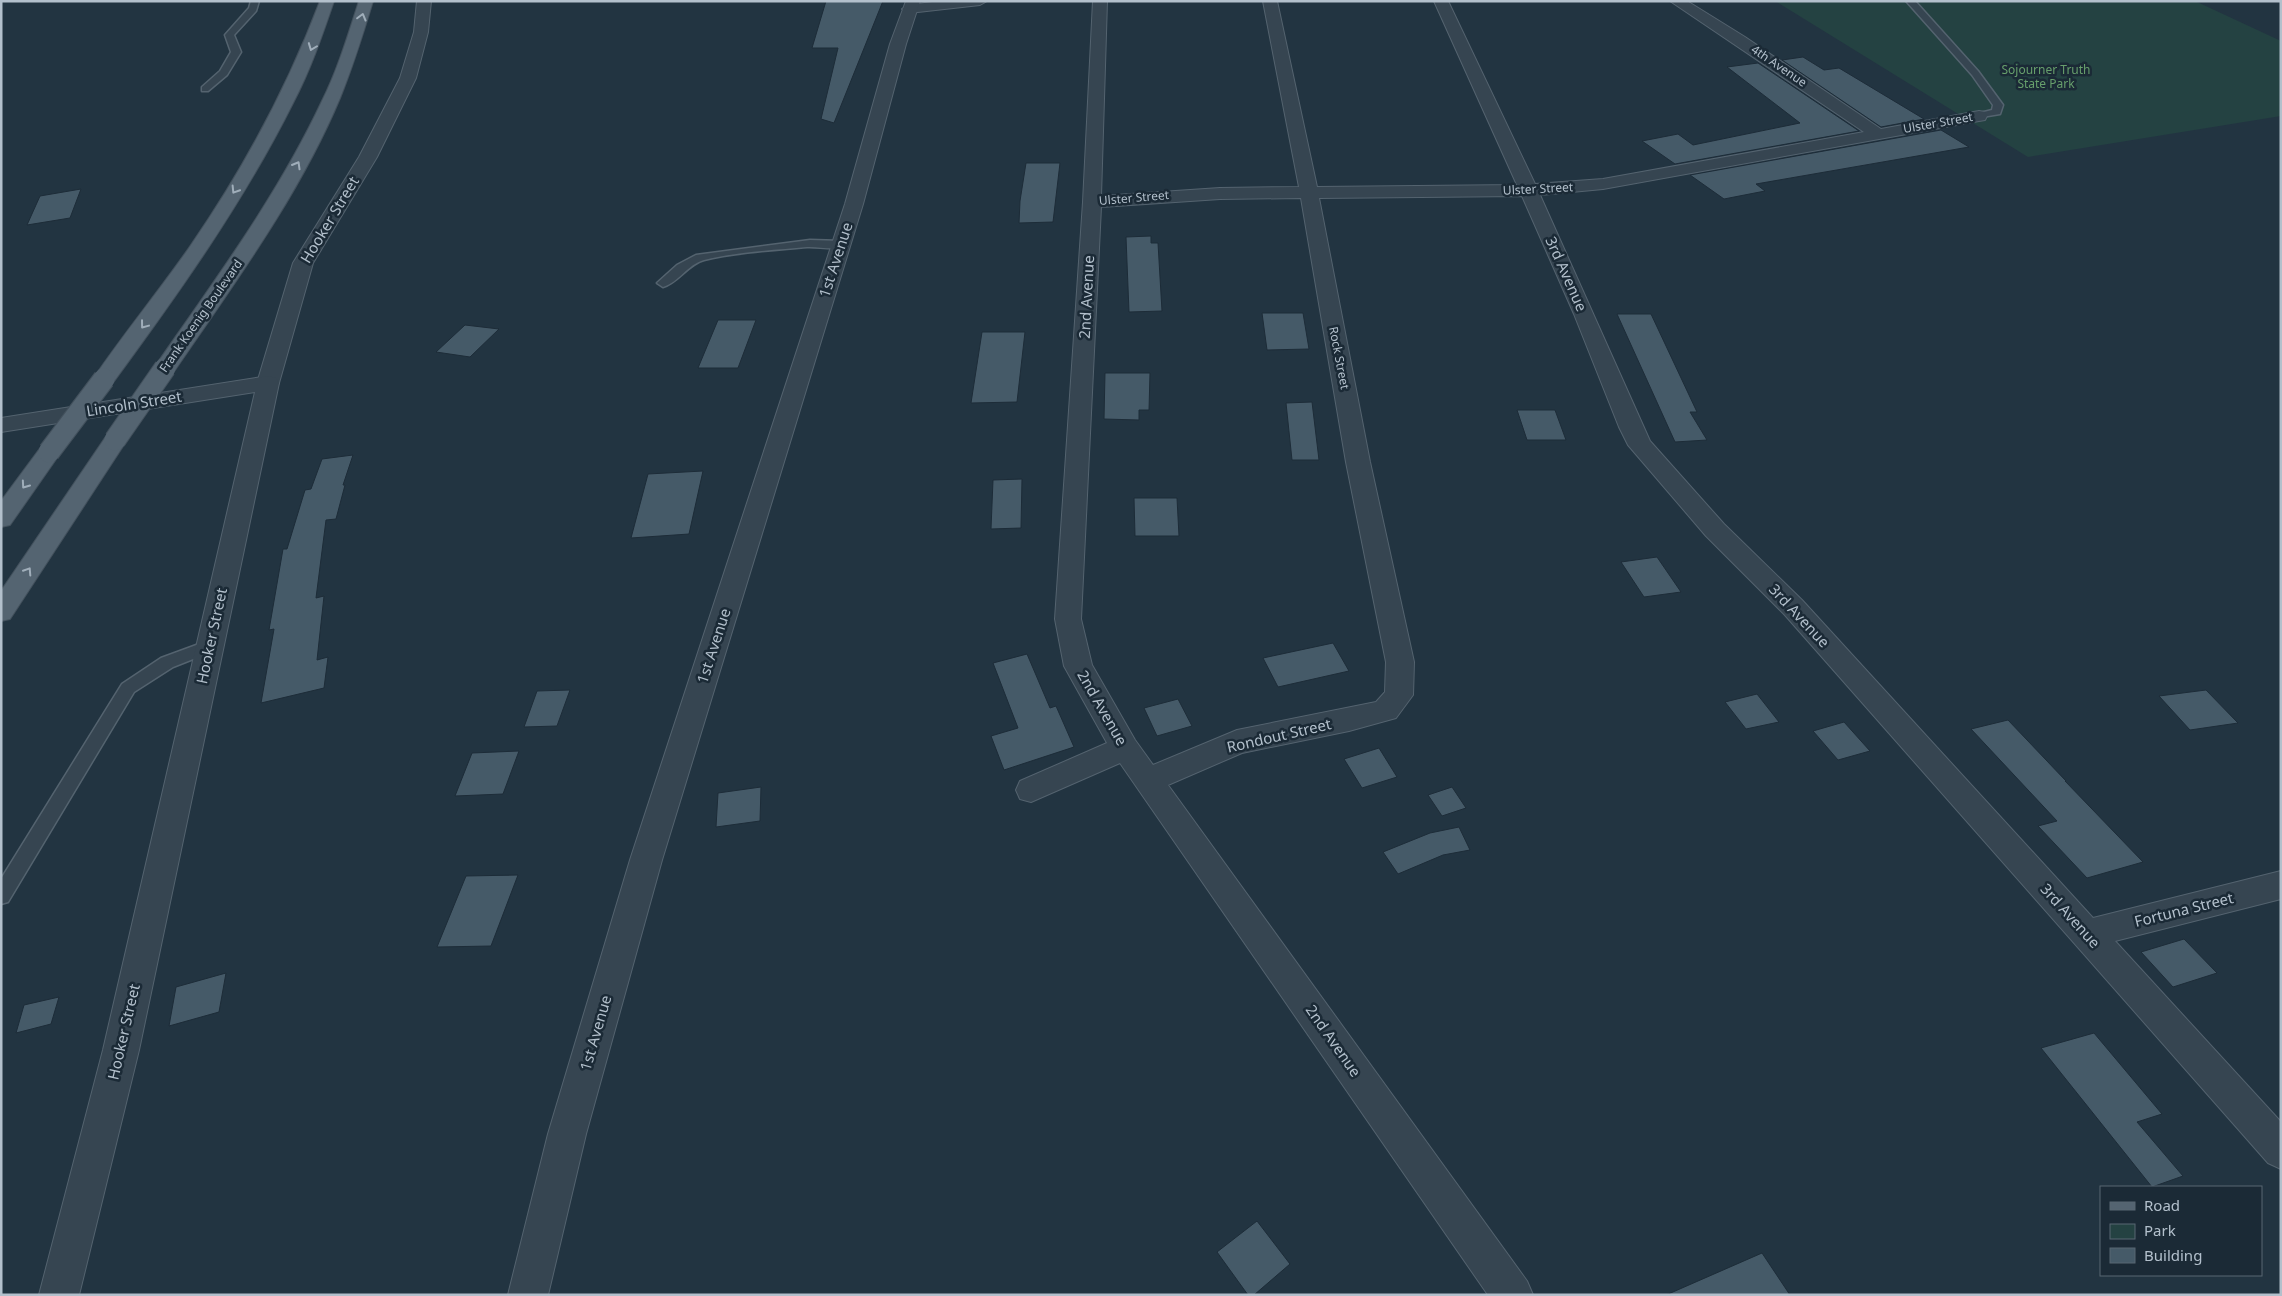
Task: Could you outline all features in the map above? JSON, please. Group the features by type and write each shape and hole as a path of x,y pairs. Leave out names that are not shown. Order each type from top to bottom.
{"main road":[{"path":"1,519 170,287 255,157 304,68 328,1"},
{"name":"Frank Koenig Boulevard","path":"1,612 115,440 236,268 304,153 348,63 366,1"}],"street":[{"name":"Hooker Street","path":"59,1295 121,1050 268,383 303,263 368,157 408,78 421,32 424,1"},
{"path":"911,5 980,1"},
{"name":"2nd Avenue","path":"1100,1 1092,202 1068,619 1078,666 1125,748 1513,1295"},
{"name":"Rock Street","path":"1270,1 1358,462 1400,662 1399,696 1386,710"},
{"name":"3rd Avenue","path":"1441,1 1529,191 1584,314 1630,427 1640,445 1715,530 1799,615 2281,1150"},
{"name":"4th Avenue","path":"1677,1 1740,40 1878,134"},
{"name":"1st Avenue","path":"528,1295 567,1134 646,860 842,244 911,5"},
{"name":"Ulster Street","path":"1092,202 1148,195 1529,191 1603,184 1978,116"},
{"name":"Lincoln Street","path":"1,425 268,383"},
{"name":"Rondout Street","path":"1148,780 1237,742 1349,720 1386,710"},
{"path":"1031,790 1125,748"},
{"name":"Fortuna Street","path":"2087,934 2281,885"}],"lane":[{"path":"205,89 232,62 236,52 229,34 253,9 255,1"},
{"path":"1910,1 1975,73 1998,105 1997,112 1978,116"},
{"path":"663,283 681,268 700,257 810,243 842,244"},
{"path":"1,896 128,688 149,671 170,659 210,646"}],"green space":[{"name":"Sojourner Truth State Park","path":"1775,1 2195,1 2281,41 2281,116 2028,157"}],"building":[{"path":"826,1 883,1 834,123 821,119 838,48 812,48"},
{"path":"1803,57 1824,70 1839,68 1924,119 1881,127 1782,60"},
{"path":"1758,63 1859,131 1675,164 1642,141 1678,134 1693,145 1800,123 1727,67"},
{"path":"1941,130 1969,147 1756,184 1765,191 1724,199 1690,175"},
{"path":"1026,163 1060,163 1053,222 1019,223 1020,201"},
{"path":"81,189 70,218 27,225 40,196"},
{"path":"1151,236 1151,243 1158,243 1162,311 1129,312 1126,237"},
{"path":"1262,313 1303,313 1309,349 1267,350"},
{"path":"1617,314 1651,314 1697,412 1690,412 1707,440 1675,442"},
{"path":"718,320 756,320 738,368 698,368"},
{"path":"465,325 499,329 470,357 436,352"},
{"path":"982,332 1025,332 1017,402 971,403"},
{"path":"1105,373 1150,373 1149,410 1139,410 1139,420 1104,419"},
{"path":"1312,402 1319,460 1292,460 1286,403"},
{"path":"1517,410 1555,410 1566,440 1527,440"},
{"path":"353,455 343,485 345,485 336,519 326,520 316,598 324,596 317,660 328,657 324,688 261,703 274,629 269,630 283,549 287,549 305,490 311,489 322,459"},
{"path":"703,471 689,534 631,538 648,474"},
{"path":"1022,479 1021,528 991,529 993,480"},
{"path":"1134,498 1177,498 1179,536 1135,536"},
{"path":"1657,557 1681,592 1644,597 1621,562"},
{"path":"1333,643 1349,671 1278,687 1263,658"},
{"path":"1027,654 1050,708 1056,706 1074,747 1004,770 991,736 1018,728 993,663"},
{"path":"570,690 557,726 524,727 537,691"},
{"path":"2206,690 2238,723 2190,730 2159,696"},
{"path":"1757,694 1779,722 1746,729 1725,702"},
{"path":"1178,699 1192,726 1157,736 1144,708"},
{"path":"2008,720 2143,862 2087,878 2038,826 2057,821 1971,729"},
{"path":"1844,722 1870,751 1838,760 1813,731"},
{"path":"1379,748 1397,777 1362,788 1344,759"},
{"path":"519,751 503,794 455,796 472,753"},
{"path":"761,787 760,821 716,827 718,793"},
{"path":"1452,787 1466,808 1442,816 1428,795"},
{"path":"1459,827 1470,850 1443,855 1398,874 1383,852 1430,833"},
{"path":"518,875 491,946 437,947 466,876"},
{"path":"2184,939 2217,973 2173,987 2141,952"},
{"path":"226,973 219,1012 169,1026 176,987"},
{"path":"59,997 51,1024 16,1033 24,1005"},
{"path":"2094,1033 2162,1114 2137,1122 2183,1176 2151,1186 2041,1048"},
{"path":"1257,1221 1290,1264 1254,1295 1248,1295 1217,1252"},
{"path":"1762,1253 1790,1295 1666,1295"}]}
